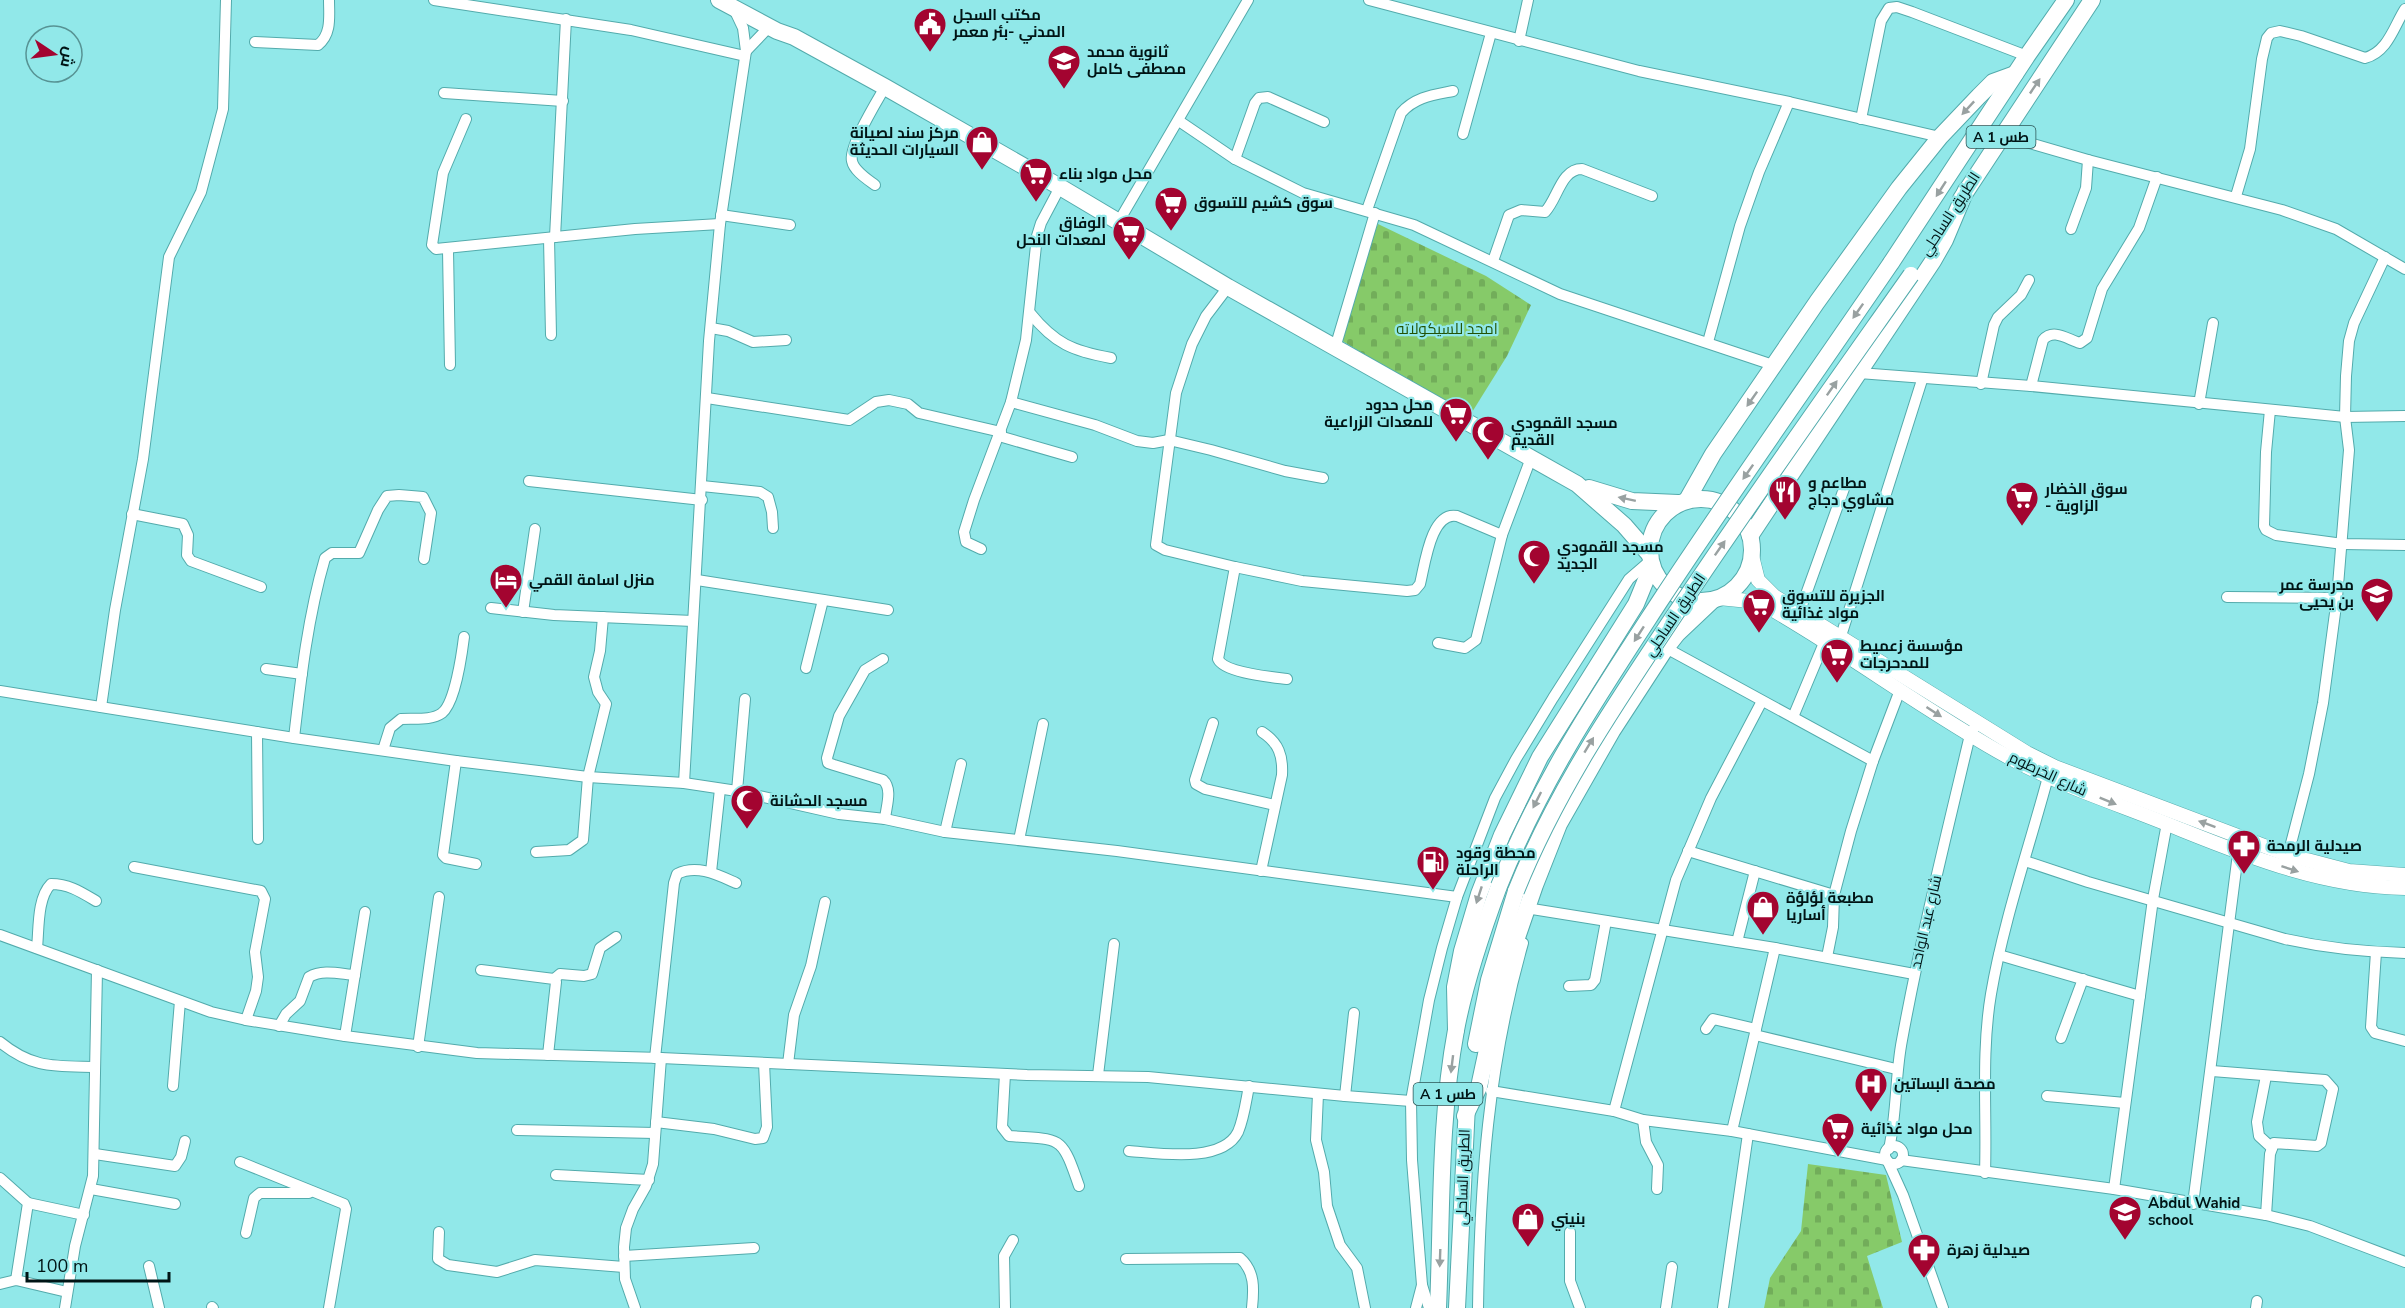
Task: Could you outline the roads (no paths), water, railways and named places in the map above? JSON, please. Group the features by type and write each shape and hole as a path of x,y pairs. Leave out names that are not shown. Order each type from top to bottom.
{"highway":[{"name":"الطريق الساحلي","path":"1438,1308 1445,1121 1456,1030 1499,886 1532,809 1588,710 1687,560 1891,263 2026,56 2066,0"},
{"name":"الطريق الساحلي","path":"1457,1308 1465,1116 1473,1058 1489,980 1516,891 1559,797 1604,720 1711,561 1911,274 2092,0"},
{"path":"731,3 769,27 794,37 885,87 1335,348 1577,484 1624,525 1651,560 1665,587 1687,599 1716,599"},
{"path":"731,3 780,23 794,37"},
{"path":"1456,1030 1455,987 1462,951 1493,856 1540,757 1636,604 1651,560 1650,542 1660,519 1683,502 1713,454 1776,366 1861,239 1940,137 1993,82 2015,74"},
{"path":"1750,536 1933,261 1945,240 1966,190"},
{"path":"1465,1116 1479,1087 1499,994 1530,909 1546,854 1574,796 1612,731 1666,648 1677,634 1716,599 1741,581 1752,556 1750,536 1745,523 1726,505 1707,499 1683,502 1632,501 1577,484"}],"main road":[{"name":"شارع الخرطوم","path":"1752,556 1756,575 1761,585 1774,596 1841,636 1974,729 2048,777 2237,852 2338,882 2405,888"},
{"name":"شارع الخرطوم","path":"1716,599 1759,602 1900,690 1974,729 2055,767 2288,855 2349,871 2405,875"}],"street":[{"path":"101,707 115,609 143,459 169,257 201,192 223,110 226,0"},
{"path":"255,42 318,45 325,40 329,31 329,0"},
{"path":"434,0 566,19 746,53"},
{"path":"1119,222 1248,0"},
{"path":"1369,0 1407,5 1519,41 1639,71 1789,102 1940,137"},
{"path":"1519,41 1528,0"},
{"path":"1911,12 1915,0"},
{"path":"684,783 711,328 720,219 746,53 743,28 731,3"},
{"path":"1861,119 1884,14 1889,8 1897,7 2026,56"},
{"path":"2236,196 2250,148 2262,59 2267,38 2271,33 2280,31 2301,36 2366,58 2383,48 2405,9"},
{"path":"551,335 552,238 563,101 566,19"},
{"path":"746,53 769,27"},
{"path":"1463,134 1491,33"},
{"path":"875,185 852,164 851,157 862,128 885,87"},
{"path":"1335,348 1371,212 1401,113 1413,101 1453,92"},
{"path":"444,93 563,101"},
{"path":"1234,159 1259,98 1268,97 1324,122"},
{"path":"1708,342 1740,226 1759,172 1789,102"},
{"path":"466,119 443,173 432,245 436,249 448,250 720,219 790,225"},
{"path":"1179,121 1234,159 1303,193 1414,225 1570,298 1776,366"},
{"path":"2002,135 2088,160 2236,196 2336,229 2405,269"},
{"path":"2071,229 2086,188 2088,160"},
{"path":"1493,261 1509,214 1521,210 1545,212 1567,174 1573,170 1582,169 1652,196"},
{"path":"2031,386 2043,340 2047,336 2054,333 2080,343 2087,338 2102,289 2139,228 2157,177"},
{"path":"981,549 966,542 964,532 1011,402 1030,313 1031,274 1037,236 1041,223 1060,187"},
{"path":"448,250 450,365"},
{"path":"2288,855 2311,764 2323,703 2337,598 2349,450 2345,417 2346,376 2351,332 2385,257"},
{"path":"1981,384 1994,325 1998,317 2021,295 2029,280"},
{"path":"1228,286 1206,316 1192,344 1176,393 1156,545 1165,550 1302,581 1407,591 1415,590 1420,584 1432,536 1439,521 1444,517 1450,514 1457,516 1502,535"},
{"path":"1030,313 1054,339 1068,348 1111,358"},
{"path":"2199,404 2213,323"},
{"path":"711,328 728,331 753,342 786,340"},
{"path":"1859,373 1922,380 2031,386 2345,417 2405,416"},
{"path":"1841,636 1922,380"},
{"path":"707,398 849,420 876,402 889,400 908,404 920,412 1071,457"},
{"path":"1011,402 1095,424 1137,441 1153,443 1169,440 1275,469 1323,478"},
{"path":"2270,410 2266,452 2264,526 2266,530 2276,535 2343,544 2405,545"},
{"path":"1438,643 1466,648 1476,640 1502,535 1531,458"},
{"path":"529,481 702,500"},
{"path":"1800,611 1846,483"},
{"path":"702,486 760,492 768,497 773,528"},
{"path":"294,738 312,615 325,558 332,553 358,553 387,496 399,495 423,497 431,513 424,559"},
{"path":"132,514 183,524 188,535 187,555 191,561 261,587"},
{"path":"523,612 535,529"},
{"path":"1429,1308 1422,1285 1412,1160 1412,1101 1429,1000 1457,897 1480,834 1516,759 1629,579 1651,560"},
{"path":"1235,567 1218,659 1220,664 1228,669 1287,679"},
{"path":"697,580 888,610"},
{"path":"2227,597 2337,598"},
{"path":"806,668 823,600"},
{"path":"491,608 523,612 693,621"},
{"path":"536,852 569,850 581,843 588,777 606,704 598,692 594,677 600,651 603,617"},
{"path":"383,750 390,728 401,719 431,718 442,712 448,705 460,666 464,637"},
{"path":"1793,717 1824,643"},
{"path":"1666,648 1873,761"},
{"path":"883,659 865,670 839,716 827,758 828,763 883,780 886,783 888,790 885,819"},
{"path":"266,669 302,674"},
{"path":"0,690 294,738 456,761 588,777 684,783 738,791 839,814 885,819 945,832 1457,897"},
{"path":"1827,957 1833,927 1834,895 1873,761 1900,690"},
{"path":"738,791 745,699"},
{"path":"1614,1111 1676,880 1711,798 1762,701"},
{"path":"1213,723 1195,780 1196,784 1205,789 1275,805"},
{"path":"1019,840 1043,724"},
{"name":"شارع عبد الواحد","path":"1943,1308 1903,1196 1894,1156 1896,1069 1914,974 1974,729"},
{"path":"256,732 258,839"},
{"path":"1261,871 1282,775 1282,761 1277,746 1262,732"},
{"path":"456,761 443,855 446,858 476,864"},
{"path":"945,832 961,764"},
{"path":"1985,1173 1986,1038 1991,995 1999,955 2048,777"},
{"path":"711,872 720,789"},
{"path":"2114,1189 2153,899 2167,823"},
{"path":"2193,1204 2212,1071 2218,1002 2230,924 2237,852 2242,837"},
{"path":"1688,850 1834,895"},
{"path":"2025,861 2230,924 2312,945 2405,953"},
{"path":"134,867 261,891 264,894 255,952 258,977 256,991 246,1020"},
{"path":"635,1308 624,1262 626,1228 653,1164 658,1058 674,883 677,874 685,870 711,872 736,883"},
{"path":"1737,942 1755,871"},
{"path":"37,948 42,903 47,888 51,884 63,884 96,900"},
{"path":"418,1047 439,897"},
{"path":"788,1064 794,1015 811,966 825,902"},
{"path":"1478,1308 1483,1161 1491,1090 1507,1001 1530,909 1663,929 1914,974"},
{"path":"345,1036 365,912"},
{"path":"1569,986 1591,985 1595,980 1606,921"},
{"path":"0,935 180,1001 246,1020 418,1047 477,1053 1158,1078 1412,1101"},
{"path":"481,970 554,979 560,975 584,976 592,974 600,948 616,937"},
{"path":"1098,1075 1114,945"},
{"path":"1732,1131 1775,948"},
{"path":"2376,952 2371,1027 2375,1033 2405,1041"},
{"path":"1999,955 2140,996"},
{"path":"65,1308 75,1246 91,1189 95,1154 97,970"},
{"path":"279,1026 286,1014 300,1001 309,977 316,973 327,972 355,975"},
{"path":"548,1055 556,982 554,979"},
{"path":"2061,1038 2083,979"},
{"path":"173,1086 180,1001"},
{"path":"1345,1096 1354,1013"},
{"path":"1706,1029 1713,1019 1896,1069"},
{"path":"0,1042 15,1054 34,1064 95,1067"},
{"path":"517,1130 714,1129 755,1139 763,1138 767,1127 764,1063"},
{"path":"2212,1071 2325,1080 2333,1089 2321,1143 2317,1146 2274,1143 2266,1215"},
{"path":"1005,1074 1002,1127 1004,1132 1010,1136 1055,1140 1062,1144 1079,1186"},
{"path":"2266,1076 2257,1122 2259,1136 2272,1148"},
{"path":"1129,1151 1189,1154 1210,1152 1220,1148 1238,1132 1249,1086"},
{"path":"1491,1090 1614,1111 1643,1120 1732,1131 1867,1157 1894,1156 1985,1173 2114,1189 2266,1215 2310,1226 2405,1262"},
{"path":"1318,1094 1316,1140 1324,1172 1327,1206 1340,1245 1356,1268 1365,1308"},
{"path":"2048,1096 2125,1103"},
{"path":"1643,1120 1646,1142 1658,1166 1657,1188"},
{"path":"1723,1308 1748,1134"},
{"path":"95,1154 175,1166 181,1157 185,1141"},
{"path":"240,1162 344,1204 346,1209 329,1308"},
{"path":"556,1175 648,1180"},
{"path":"0,1178 28,1203 84,1215"},
{"path":"91,1189 175,1204"},
{"path":"246,1233 254,1198 260,1193 315,1193"},
{"path":"16,1280 28,1203"},
{"path":"439,1232 438,1259 448,1265 497,1272 535,1260 624,1262 754,1248"},
{"path":"1570,1232 1570,1281 1580,1308"},
{"path":"1005,1308 1004,1256 1013,1240"},
{"path":"1126,1259 1240,1258 1249,1266 1253,1282 1252,1308"},
{"path":"149,1266 159,1308"},
{"path":"1666,1308 1672,1267"},
{"path":"0,1284 16,1280 67,1292"},
{"path":"1416,1308 1422,1285"}],"place":[{"name":"مكتب السجل المدني -بئر معمر","path":"930,53"},
{"name":"ثانوية محمد مصطفى كامل","path":"1064,90"},
{"name":"مركز سند لصيانة السيارات الحديثة","path":"982,171"},
{"name":"محل مواد بناء","path":"1036,203"},
{"name":"سوق كشيم للتسوق","path":"1171,232"},
{"name":"الوفاق لمعدات النحل","path":"1129,261"},
{"name":"محل حدود للمعدات الزراعية","path":"1456,443"},
{"name":"مسجد القمودي القديم","path":"1488,461"},
{"name":"مطاعم و مشاوي دجاج","path":"1785,521"},
{"name":"سوق الخضار - الزاوية","path":"2022,527"},
{"name":"مسجد القمودي الجديد","path":"1534,585"},
{"name":"منزل اسامة القمي","path":"506,609"},
{"name":"مدرسة عمر بن يحيى","path":"2377,623"},
{"name":"الجزيرة للتسوق مواد غذائية","path":"1759,634"},
{"name":"مؤسسة زعميط للمدحرجات","path":"1837,684"},
{"name":"مسجد الحشانة","path":"747,830"},
{"name":"صيدلية الرمحة","path":"2244,875"},
{"name":"محطة وقود الراحلة","path":"1433,891"},
{"name":"مطبعة لؤلؤة أساريا","path":"1763,936"},
{"name":"مصحة البساتين","path":"1871,1113"},
{"name":"محل مواد غذائية","path":"1838,1158"},
{"name":"Abdul Wahid school","path":"2125,1241"},
{"name":"بنيني","path":"1528,1248"},
{"name":"صيدلية زهرة","path":"1924,1279"}],"park label":[{"name":"امجد للسيكولاته","path":"1447,329"}]}
